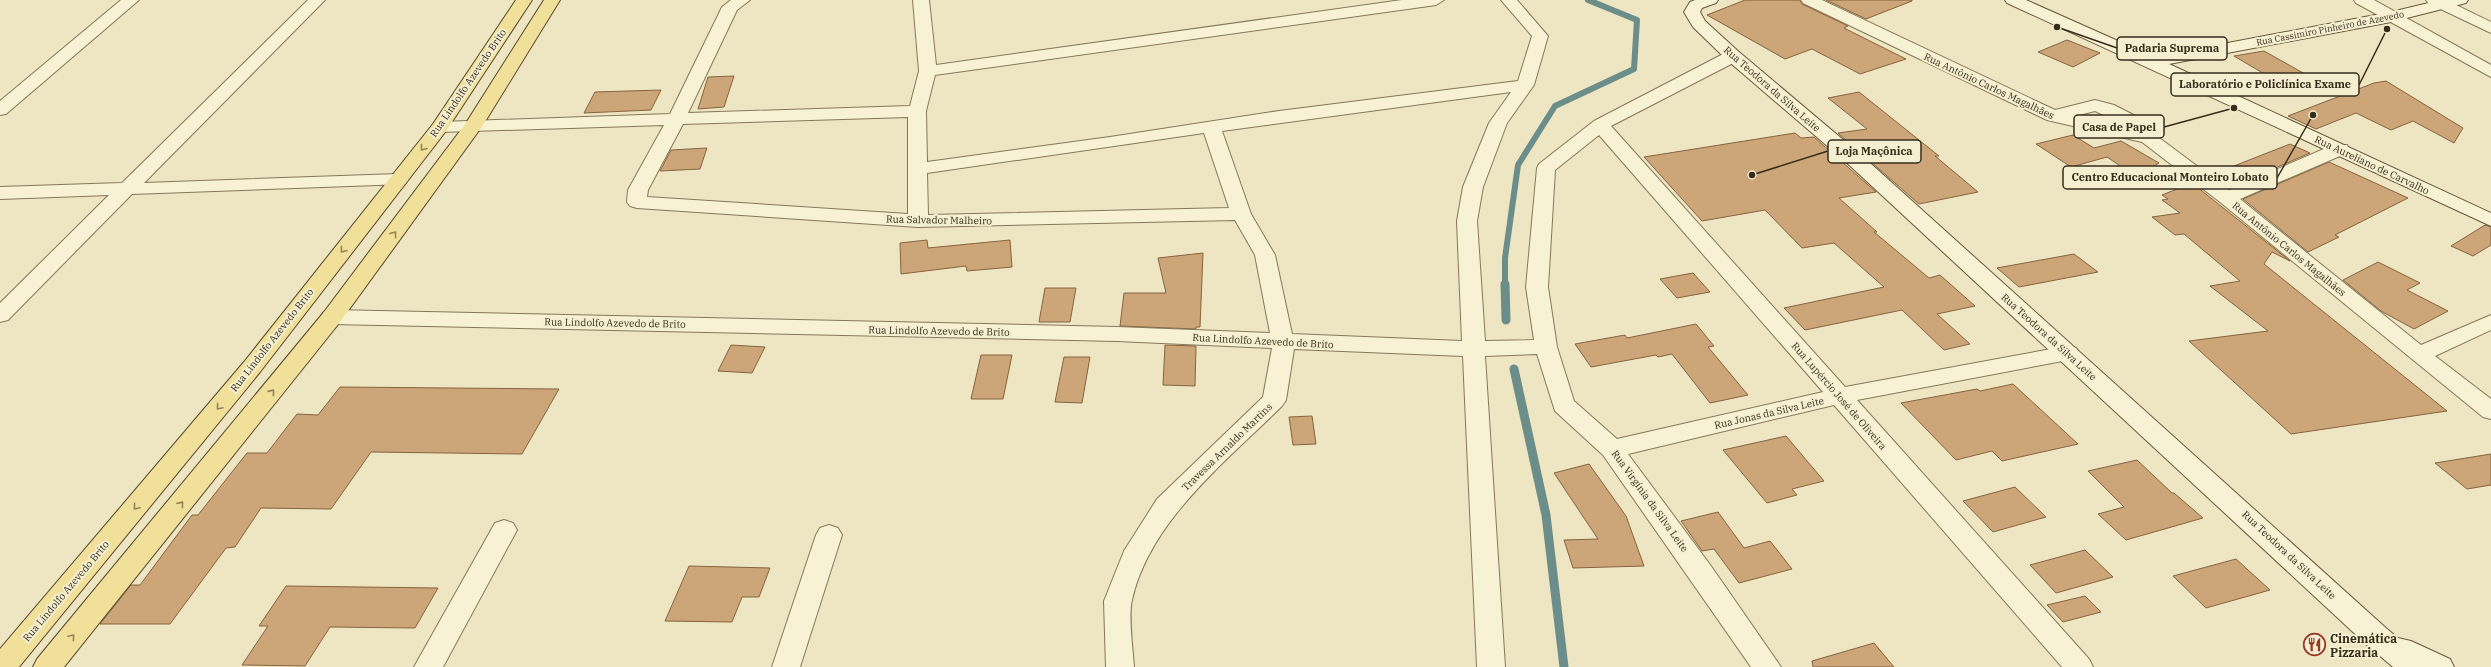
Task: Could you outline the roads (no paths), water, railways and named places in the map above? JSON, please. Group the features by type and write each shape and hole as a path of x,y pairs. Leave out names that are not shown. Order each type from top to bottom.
{"main road":[{"name":"Rua Lindolfo Azevedo Brito","path":"7,654 252,367 440,127 524,0"},
{"path":"47,667 332,317 474,125 552,0"}],"street":[{"path":"0,110 131,0"},
{"path":"0,315 317,0"},
{"path":"677,118 730,7 742,0"},
{"path":"918,221 917,111 928,71 921,0"},
{"path":"928,71 1436,0"},
{"path":"1491,667 1467,221 1472,194 1498,123 1525,85 1540,36 1510,0"},
{"name":"Rua Antônio Carlos Magalhães","path":"1809,0 2053,116 2148,138 2227,198 2419,355 2491,411"},
{"name":"Rua Aureliano de Carvalho","path":"2013,0 2152,62 2491,220"},
{"path":"2362,0 2491,72"},
{"name":"Rua Cassimiro Pinheiro de Azevedo","path":"2152,62 2392,17 2438,2 2460,0"},
{"name":"Rua Teodora da Silva Leite","path":"1703,2 1692,12 1699,24 1733,56 1853,158 2377,637 2413,667"},
{"path":"2438,2 2491,28"},
{"path":"1600,125 1733,56"},
{"path":"917,169 1110,143 1211,126 1525,85"},
{"path":"440,127 917,111"},
{"name":"Rua Salvador Malheiro","path":"677,118 638,190 637,202 918,221 1241,214"},
{"name":"Rua Virgínia da Silva Leite","path":"1600,125 1546,168 1537,287 1546,347 1563,405 1612,449 1702,573 1767,667"},
{"name":"Rua Lupércio José de Oliveira","path":"1600,125 2079,667"},
{"name":"Travessa Arnaldo Martins","path":"1120,667 1118,600 1137,551 1166,506 1274,400 1283,343 1265,255 1241,214 1211,126"},
{"path":"2227,198 2340,149"},
{"path":"0,193 398,180"},
{"name":"Rua Lindolfo Azevedo de Brito","path":"332,317 1117,334 1283,343 1474,349 1546,347"},
{"path":"2419,355 2491,322"},
{"name":"Rua Jonas da Silva Leite","path":"1612,449 1839,396 2068,353"},
{"path":"428,667 504,530"},
{"path":"786,667 829,535"},
{"path":"2377,637 2440,667"}],"waterway":[{"path":"1505,284 1505,258 1518,165 1555,106 1634,69 1637,20 1588,0"},
{"path":"1505,284 1506,320"},
{"path":"1514,369 1546,515 1564,667"}],"place":[{"name":"Padaria Suprema","path":"2057,27"},
{"name":"Laboratório e Policlínica Exame","path":"2387,29"},
{"name":"Casa de Papel","path":"2234,108"},
{"name":"Centro Educacional Monteiro Lobato","path":"2313,115"},
{"name":"Loja Maçônica","path":"1752,175"},
{"name":"Cinemática Pizzaria","path":"2315,645"}]}
